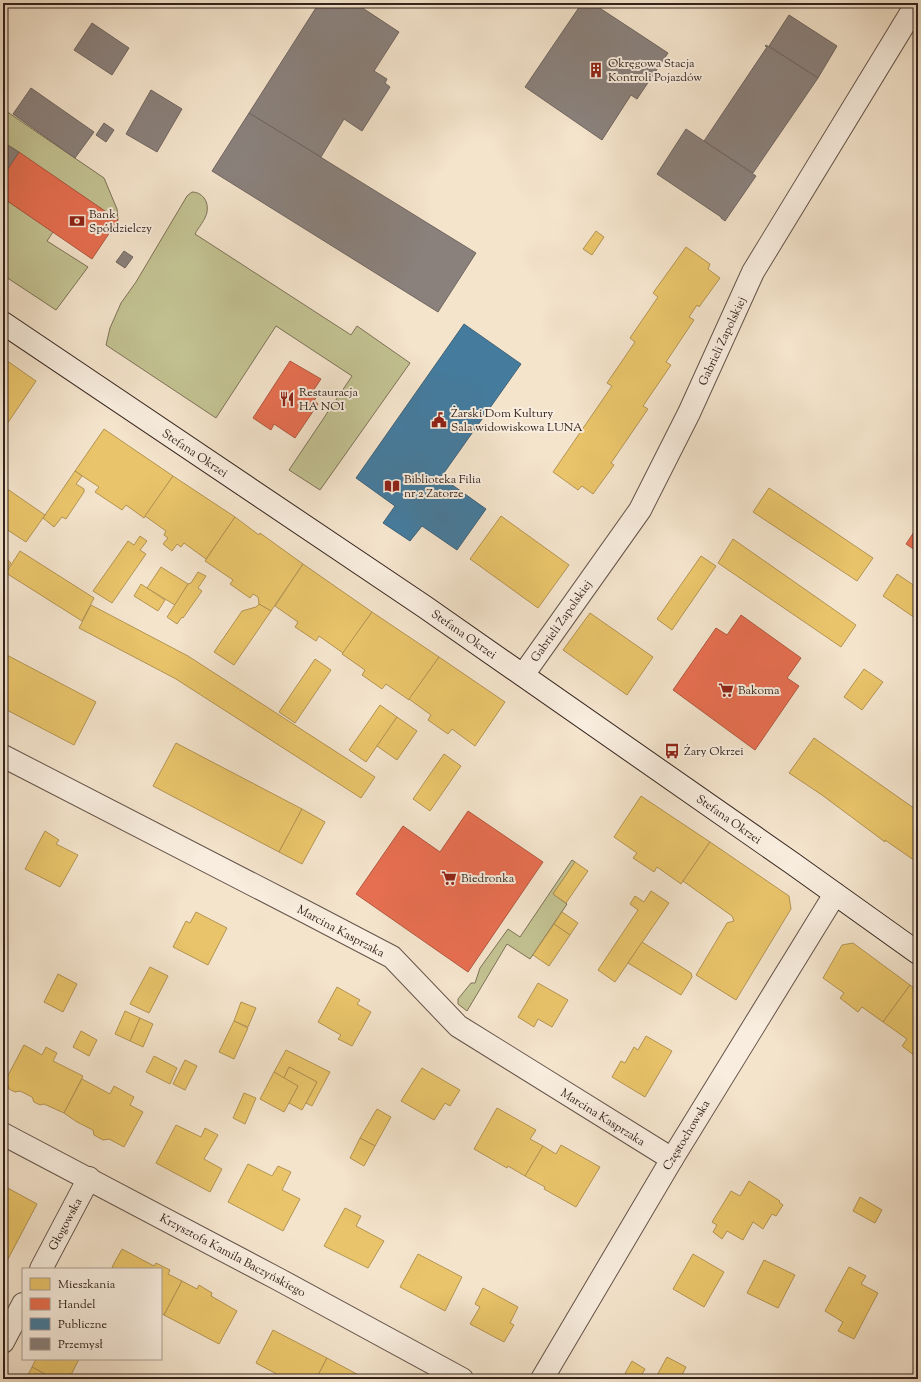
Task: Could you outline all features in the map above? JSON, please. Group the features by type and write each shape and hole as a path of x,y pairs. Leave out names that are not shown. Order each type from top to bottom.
{"street":[{"name":"Gabrieli Zapolskiej","path":"523,675 640,510 689,413 753,272 917,3"},
{"name":"Stefana Okrzei","path":"3,323 419,603 918,953"},
{"name":"Marcina Kasprzaka","path":"3,756 392,957 458,1026 672,1159"},
{"name":"Częstochowska","path":"542,1379 672,1159 835,894"},
{"name":"Krzysztofa Kamila Baczyńskiego","path":"3,1134 89,1178 462,1379"},
{"name":"Głogowska","path":"42,1268 89,1178"},
{"path":"3,1342 22,1306"}],"shaded area":[{"path":"3,109 104,178 117,209 118,220 3,142"},
{"path":"192,192 202,195 207,204 205,218 195,234 351,335 357,326 410,363 320,490 289,470 352,376 276,326 216,418 106,345 110,328 121,303 136,282 187,196"},
{"path":"3,198 53,232 47,241 88,267 56,310 3,275"},
{"path":"572,860 575,862 553,894 567,904 530,959 507,944 467,1011 458,1004 458,999 471,983 475,983 480,968 508,929 520,937"}],"building: Mieszkania":[{"path":"596,231 604,237 592,255 583,249"},
{"path":"686,247 710,264 708,269 720,278 699,307 697,305 689,317 694,320 666,362 671,365 643,406 648,409 611,463 614,465 593,494 582,486 578,490 553,472 612,386 607,383 635,342 630,338 658,297 653,293"},
{"path":"3,358 36,381 7,424 3,421"},
{"path":"104,429 173,476 144,518 126,505 122,510 95,492 99,487 75,471"},
{"path":"75,471 82,476 76,484 84,489 84,492 66,519 62,517 54,527 43,518"},
{"path":"173,476 235,517 206,559 184,543 181,547 177,544 172,551 163,544 168,538 164,535 166,531 145,516"},
{"path":"3,486 45,515 26,542 3,527"},
{"path":"769,488 873,558 857,581 753,512"},
{"path":"501,516 569,565 538,608 470,559"},
{"path":"235,517 303,564 271,611 259,604 258,597 253,594 250,598 230,584 233,580 205,561"},
{"path":"140,536 147,541 140,550 146,554 112,603 93,591 128,541 134,545"},
{"path":"733,539 856,625 841,647 718,563"},
{"path":"20,551 94,598 82,621 6,573"},
{"path":"701,556 716,566 672,630 657,619"},
{"path":"4,557 11,563 3,574 3,558"},
{"path":"303,564 372,612 343,653 319,636 316,641 295,627 298,622 275,606"},
{"path":"161,567 188,584 175,605 147,588"},
{"path":"198,572 206,576 198,588 202,591 177,624 167,617 188,584 191,583"},
{"path":"897,574 918,588 918,620 883,596"},
{"path":"141,584 165,600 158,611 134,596"},
{"path":"259,604 271,611 234,665 214,652 242,611 256,607"},
{"path":"91,605 188,656 375,777 361,798 176,679 79,628"},
{"path":"372,612 439,657 409,700 386,684 382,689 362,675 365,670 342,654"},
{"path":"590,613 653,657 627,695 563,650"},
{"path":"3,653 96,702 74,745 3,708"},
{"path":"439,657 505,702 475,746 452,729 448,734 428,720 431,715 409,699"},
{"path":"315,659 331,670 295,723 279,712"},
{"path":"864,669 883,682 862,710 844,697"},
{"path":"380,705 397,717 366,762 349,750"},
{"path":"397,717 417,731 397,760 377,746"},
{"path":"814,738 918,811 918,863 885,840 885,842 822,795 789,773"},
{"path":"176,743 302,809 279,852 153,786"},
{"path":"444,754 461,766 430,811 413,799"},
{"path":"641,796 710,842 681,884 657,867 654,872 633,858 637,853 614,837"},
{"path":"302,809 325,822 302,864 279,852"},
{"path":"45,831 59,840 56,844 78,855 60,887 25,869"},
{"path":"710,842 789,896 791,909 736,1000 696,975 727,923 734,921 732,916 683,881"},
{"path":"575,862 588,871 566,903 553,894"},
{"path":"651,891 669,903 615,982 598,970 638,910 630,904 635,896 644,902"},
{"path":"196,912 227,928 208,965 173,947 186,921 190,923"},
{"path":"562,912 578,923 570,935 554,924"},
{"path":"554,924 570,935 549,966 533,955"},
{"path":"642,942 691,973 692,977 681,995 628,963"},
{"path":"853,943 910,985 883,1022 862,1007 858,1012 840,998 844,993 823,978 842,945"},
{"path":"150,967 168,976 149,1013 130,1004"},
{"path":"58,974 77,984 63,1012 44,1002"},
{"path":"538,983 568,1000 552,1027 538,1019 534,1027 518,1017"},
{"path":"910,985 918,991 918,1052 915,1056 902,1046 907,1039 883,1022"},
{"path":"337,987 360,1000 357,1004 371,1012 352,1046 338,1039 341,1035 318,1022"},
{"path":"241,1002 256,1008 248,1027 234,1021"},
{"path":"125,1011 140,1018 130,1041 115,1034"},
{"path":"140,1018 153,1024 143,1047 130,1041"},
{"path":"234,1021 248,1028 234,1059 219,1052"},
{"path":"81,1031 97,1040 89,1056 73,1047"},
{"path":"646,1036 672,1051 645,1097 612,1077 621,1061 625,1063 634,1047 638,1050"},
{"path":"24,1045 42,1055 46,1047 57,1053 53,1061 83,1076 64,1113 44,1104 40,1105 34,1102 32,1097 20,1091 15,1092 9,1089 8,1085 4,1083"},
{"path":"286,1050 330,1072 312,1106 306,1103 317,1082 289,1067 284,1078 274,1072"},
{"path":"154,1056 177,1068 170,1084 146,1072"},
{"path":"185,1060 197,1066 185,1090 173,1084"},
{"path":"289,1067 317,1082 302,1110 289,1103 298,1086 284,1078"},
{"path":"422,1068 460,1090 450,1106 445,1103 434,1120 401,1101"},
{"path":"274,1072 298,1086 284,1112 260,1099"},
{"path":"82,1079 110,1094 114,1086 134,1097 130,1105 143,1112 124,1147 109,1139 103,1140 94,1135 93,1130 64,1113"},
{"path":"244,1093 256,1098 245,1124 233,1118"},
{"path":"497,1108 536,1130 530,1139 543,1146 525,1176 508,1166 507,1168 474,1149"},
{"path":"377,1109 391,1117 375,1146 360,1138"},
{"path":"176,1125 201,1137 205,1128 218,1135 204,1159 222,1169 210,1192 156,1163"},
{"path":"360,1138 375,1146 364,1166 350,1158"},
{"path":"561,1145 600,1167 576,1207 544,1189 545,1187 525,1176 543,1146 556,1154"},
{"path":"248,1164 272,1176 278,1166 291,1172 282,1190 300,1199 283,1231 228,1202"},
{"path":"749,1181 780,1201 779,1202 783,1205 776,1216 772,1214 763,1229 753,1222 743,1240 727,1231 722,1239 713,1232 717,1225 712,1222 731,1191 740,1196"},
{"path":"4,1186 37,1204 8,1259 3,1256"},
{"path":"860,1197 882,1210 875,1223 853,1211"},
{"path":"345,1208 361,1216 356,1226 384,1241 368,1268 324,1246"},
{"path":"122,1249 154,1266 156,1263 170,1270 168,1274 182,1281 164,1315 162,1314 162,1268 112,1267"},
{"path":"418,1254 462,1277 445,1311 400,1287"},
{"path":"693,1254 724,1272 704,1307 673,1289"},
{"path":"3,1256 8,1259 3,1268"},
{"path":"764,1260 795,1275 778,1308 747,1293"},
{"path":"849,1267 866,1276 861,1284 878,1293 854,1339 838,1331 843,1322 825,1311"},
{"path":"182,1281 197,1289 199,1285 212,1293 211,1296 237,1311 219,1344 164,1315"},
{"path":"483,1288 518,1307 510,1323 514,1325 504,1342 470,1324 480,1307 475,1304"},
{"path":"273,1330 327,1358 316,1379 286,1379 256,1363"},
{"path":"667,1357 686,1367 680,1379 655,1379"},
{"path":"327,1358 366,1379 316,1379"},
{"path":"36,1360 78,1360 69,1379 54,1379 32,1367"},
{"path":"632,1361 645,1369 641,1376 648,1379 622,1379"},
{"path":"32,1367 54,1379 26,1379"}],"building: Handel":[{"path":"19,152 118,220 92,259 3,198 3,176"},
{"path":"290,361 321,379 313,391 318,394 314,401 318,404 295,438 274,424 271,430 253,418"},
{"path":"918,526 918,552 906,544"},
{"path":"741,615 801,658 787,678 799,686 755,750 673,690 716,628 727,635"},
{"name":"Biedronka","path":"468,811 543,862 468,972 356,894 403,826 440,852"}],"building: Publiczne":[{"name":"Żarski Dom Kultury Sala widowiskowa LUNA","path":"464,324 521,364 441,477 486,509 457,550 422,526 410,541 383,523 395,506 356,478"}],"building: Przemysł":[{"path":"319,3 355,3 399,32 374,71 387,79 385,83 390,87 362,131 344,119 321,157 249,113"},
{"name":"Okręgowa Stacja Kontroli Pojazdów","path":"582,3 592,3 668,53 637,99 631,95 602,140 525,87"},
{"path":"789,15 837,46 818,78 769,46"},
{"path":"92,23 129,48 112,75 74,50"},
{"path":"766,45 818,78 753,173 704,141 767,47 765,46"},
{"path":"31,88 94,132 75,158 13,114"},
{"path":"151,90 182,109 157,152 126,134"},
{"path":"249,113 476,253 438,312 212,171"},
{"path":"104,123 114,130 106,142 96,135"},
{"path":"686,129 756,176 725,221 657,174"},
{"path":"3,142 19,152 3,176"},
{"path":"124,251 133,257 125,268 116,262"}],"place":[{"name":"Okręgowa Stacja Kontroli Pojazdów","path":"596,70"},
{"name":"Bank Spółdzielczy","path":"77,221"},
{"name":"Restauracja HA NOI","path":"287,399"},
{"name":"Żarski Dom Kultury Sala widowiskowa LUNA","path":"439,420"},
{"name":"Biblioteka Filia nr 2 Zatorze","path":"392,486"},
{"name":"Bakoma","path":"726,690"},
{"name":"Żary Okrzei","path":"672,751"},
{"name":"Biedronka","path":"449,878"}]}
